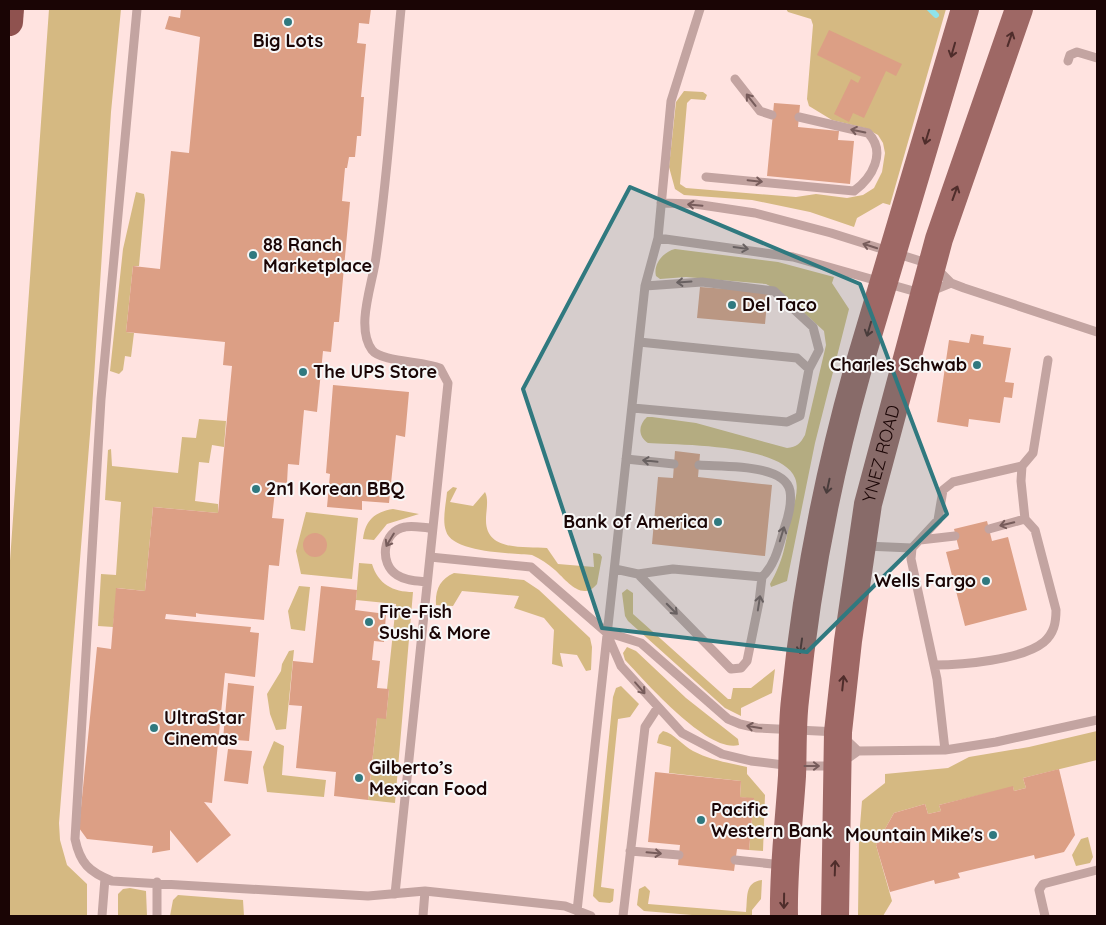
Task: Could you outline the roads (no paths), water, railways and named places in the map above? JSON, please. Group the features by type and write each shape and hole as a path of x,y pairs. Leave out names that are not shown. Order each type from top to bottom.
{"highway":[{"path":"9,22 10,9"}],"main road":[{"path":"784,916 785,865 795,700 810,583 826,495 840,432 965,9"},
{"name":"YNEZ ROAD","path":"835,916 847,758 838,732 868,504 924,294 942,274 939,238 1019,9"}],"lane":[{"path":"137,9 101,399 75,838 78,856 94,873 112,881 157,882 368,896 425,891 565,906 591,916"},
{"path":"395,894 448,383 440,368 430,364 385,358 373,352 367,340 366,312 376,258 401,9"},
{"path":"578,911 604,671 606,632 615,569 645,286 658,238 671,101 700,9"},
{"path":"1068,61 1070,55 1076,52 1097,58"},
{"path":"735,79 760,111 772,115"},
{"path":"706,177 854,191 865,183 871,175 877,150 876,141 868,133 799,118"},
{"path":"662,203 696,204 755,213 831,233 892,253 942,274 1097,332"},
{"path":"658,238 748,249 793,257 924,294"},
{"path":"633,408 787,422 800,416 809,369 819,350 813,327 774,291 702,282 645,286"},
{"path":"639,342 797,358 809,369"},
{"path":"934,665 965,665 1009,656 1043,642 1051,634 1056,624 1056,610 1035,530 1025,519 1021,481 1022,466 1033,453 1048,360"},
{"path":"626,459 674,464"},
{"path":"638,574 731,669 741,668 747,661 760,602 762,577 775,559 789,513 790,490 780,476 762,469 699,466"},
{"path":"945,750 934,665 911,559 912,548 938,520 943,490 953,482 1022,466"},
{"path":"988,528 1025,519"},
{"path":"427,582 398,576 391,570 385,554 386,545 397,530 405,527 432,528"},
{"path":"920,540 955,536"},
{"path":"862,545 912,548"},
{"path":"430,557 531,567 606,632 641,643 728,719 757,728 838,732"},
{"path":"615,569 638,574 673,569 762,577"},
{"path":"606,632 621,666 682,733 722,754 751,761 792,766 847,758 945,750 996,742 1097,720"},
{"path":"604,671 621,666"},
{"path":"623,916 645,727 658,707"},
{"path":"630,851 679,855"},
{"path":"735,860 785,865"},
{"path":"1045,916 1039,890 1043,884 1097,870"},
{"path":"102,916 105,878"},
{"path":"157,882 157,916"},
{"path":"423,916 425,891"}],"waterway":[{"path":"930,9 936,15"}],"place":[{"name":"Big Lots","path":"288,22"},
{"name":"88 Ranch Marketplace","path":"253,255"},
{"name":"Del Taco","path":"732,305"},
{"name":"Charles Schwab","path":"977,365"},
{"name":"The UPS Store","path":"303,372"},
{"name":"2n1 Korean BBQ","path":"256,489"},
{"name":"Bank of America","path":"718,522"},
{"name":"Wells Fargo","path":"986,581"},
{"name":"Fire-Fish Sushi & More","path":"369,622"},
{"name":"UltraStar Cinemas","path":"154,728"},
{"name":"Gilberto’s Mexican Food","path":"359,778"},
{"name":"Pacific Western Bank","path":"701,820"},
{"name":"Mountain Mike's","path":"993,835"}]}
